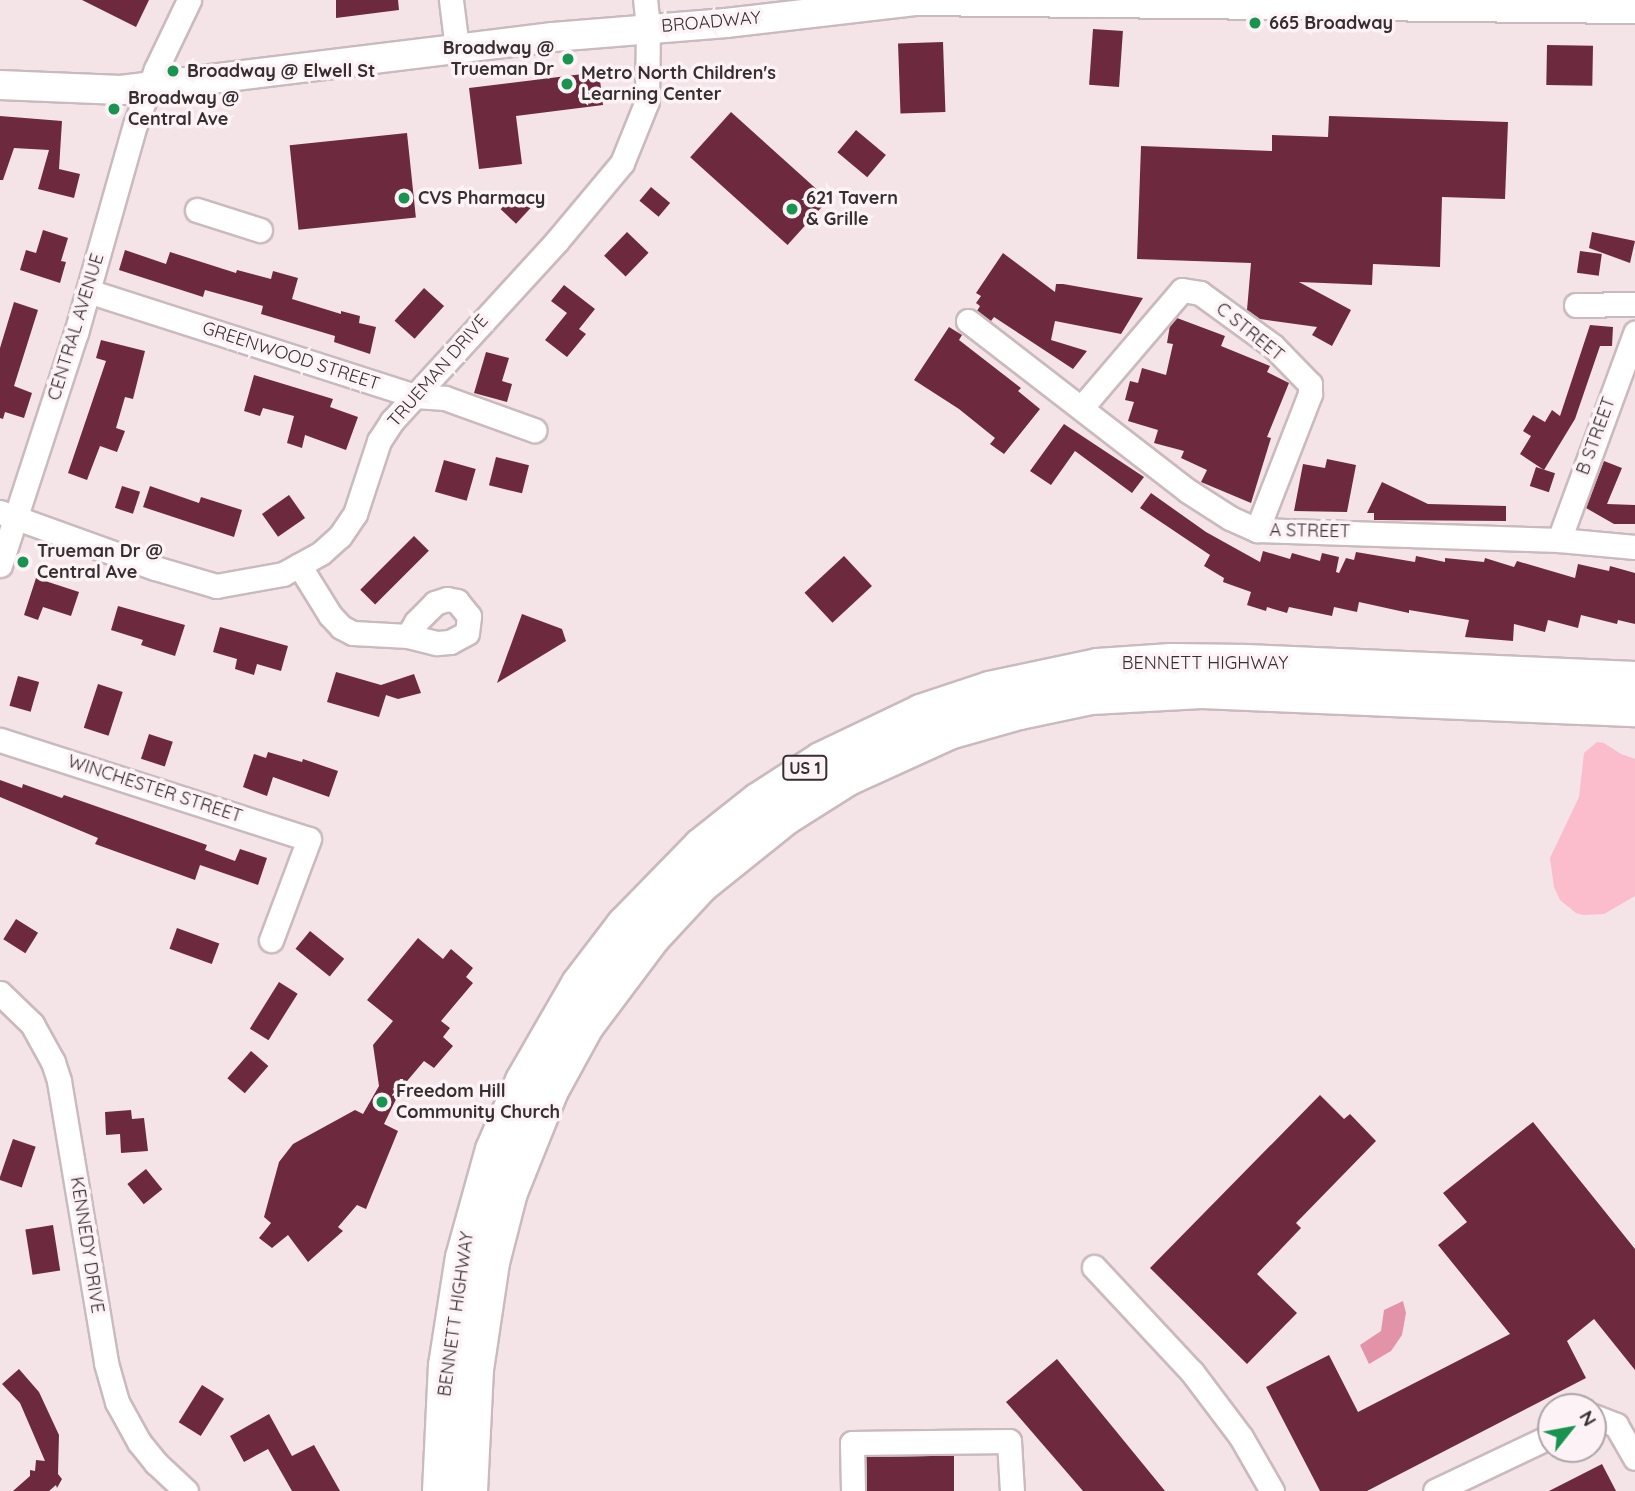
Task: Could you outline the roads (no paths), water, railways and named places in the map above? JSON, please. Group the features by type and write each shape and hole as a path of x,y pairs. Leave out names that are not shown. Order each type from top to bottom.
{"highway":[{"name":"BENNETT HIGHWAY","path":"439,1491 445,1365 462,1256 492,1149 522,1080 578,983 623,925 700,845 758,799 820,759 920,711 1001,684 1097,665 1171,660 1245,661 1635,678"},
{"name":"BENNETT HIGHWAY","path":"470,1491 476,1369 492,1262 510,1192 551,1090 586,1026 652,938 701,885 786,817 848,778 948,732 1019,712 1091,697 1201,691 1635,709"}],"main road":[{"name":"BROADWAY","path":"0,85 121,90 149,88 457,48 647,14 726,23 915,1 1416,2 1635,9"}],"street":[{"name":"CENTRAL AVENUE","path":"0,565 8,515 88,291 135,125 189,0"},
{"path":"452,0 457,48"},
{"name":"TRUEMAN DRIVE","path":"8,515 155,569 216,586 283,575 321,553 340,536 355,514 379,441 392,421 556,242 622,163 647,101 647,14"},
{"path":"197,210 260,230"},
{"name":"C STREET","path":"1082,407 1182,290 1200,293 1273,346 1310,384 1310,394 1257,530"},
{"name":"GREENWOOD STREET","path":"88,291 415,396 444,398 534,430"},
{"path":"1576,305 1635,304"},
{"name":"A STREET","path":"968,321 1188,491 1230,518 1257,530 1559,540 1635,547"},
{"name":"B STREET","path":"1559,540 1635,332"},
{"path":"299,565 316,597 341,627 371,636 408,636"},
{"name":"WINCHESTER STREET","path":"0,740 309,839 271,940"},
{"name":"KENNEDY DRIVE","path":"0,993 32,1024 53,1062 59,1081 106,1363 117,1402 139,1441 156,1463 186,1491"},
{"path":"1094,1267 1192,1372 1241,1437 1272,1491"},
{"path":"1607,1421 1616,1425 1635,1458"},
{"path":"853,1491 852,1443 1009,1441 1012,1491"},
{"path":"1435,1491 1537,1443"}],"place":[{"name":"665 Broadway","path":"1255,23"},
{"name":"Broadway @ Trueman Dr","path":"568,59"},
{"name":"Broadway @ Elwell St","path":"173,71"},
{"name":"Metro North Children's Learning Center","path":"567,84"},
{"name":"Broadway @ Central Ave","path":"114,109"},
{"name":"CVS Pharmacy","path":"404,198"},
{"name":"621 Tavern & Grille","path":"792,209"},
{"name":"Trueman Dr @ Central Ave","path":"23,562"},
{"name":"Freedom Hill Community Church","path":"382,1102"}]}
